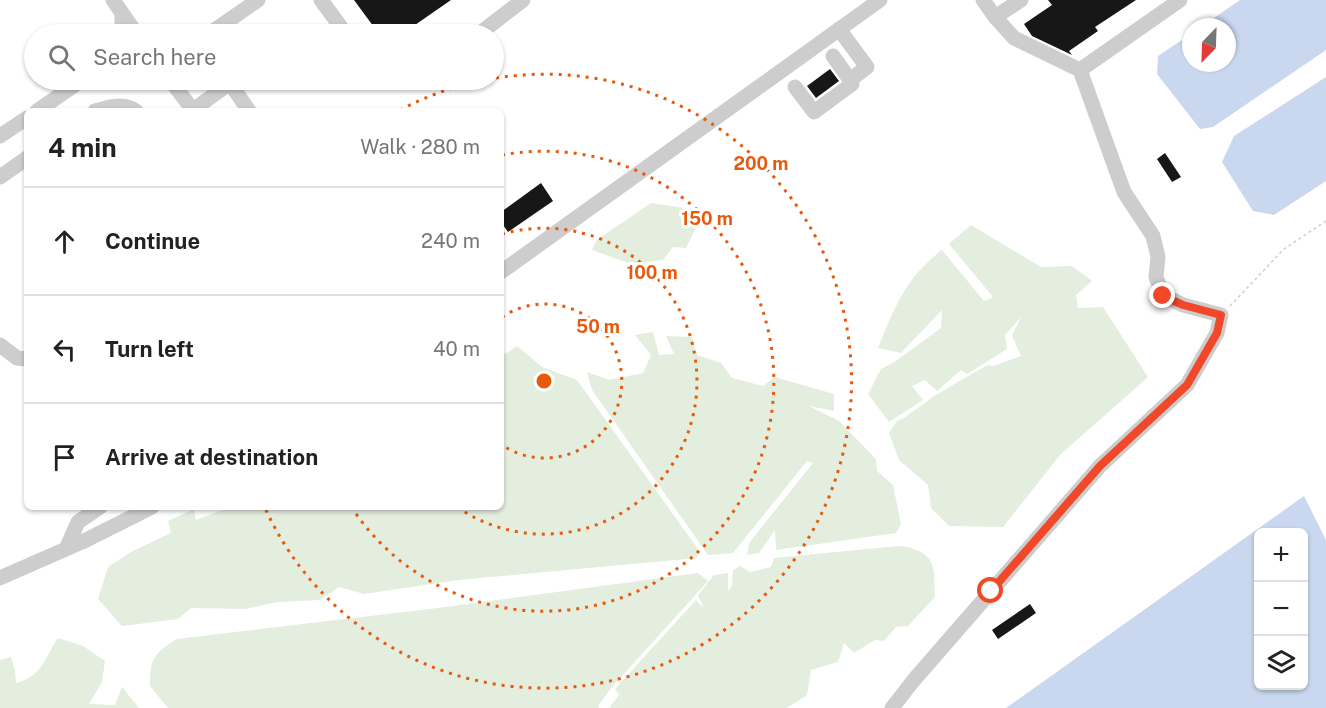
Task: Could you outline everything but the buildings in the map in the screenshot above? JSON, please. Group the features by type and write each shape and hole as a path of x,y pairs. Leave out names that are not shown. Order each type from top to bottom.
{"lane":[{"path":"223,24 258,0"},
{"path":"321,0 339,24"},
{"path":"492,24 523,0"},
{"path":"504,270 880,0"},
{"path":"892,708 1100,466 1187,385 1217,333 1221,315 1183,305 1163,296 1156,277 1158,257 1153,236 1124,192 1080,70 1014,38 983,0"},
{"path":"995,17 1021,0"},
{"path":"1080,70 1180,0"},
{"path":"118,6 121,24"},
{"path":"118,6 130,24"},
{"path":"839,29 867,67 850,80"},
{"path":"795,87 814,112 852,84 834,56"},
{"path":"41,108 67,90"},
{"path":"177,90 191,108"},
{"path":"197,108 221,90"},
{"path":"235,90 247,108"},
{"path":"105,108 121,106 133,108"},
{"path":"0,136 24,120"},
{"path":"0,177 24,160"},
{"path":"0,345 17,358 24,359"},
{"path":"66,549 78,522 96,510"},
{"path":"0,578 146,510"}],"path":[{"path":"1221,315 1284,249 1326,221"}],"green space":[{"path":"651,203 704,211 686,248 673,247 663,260 631,264 592,250 597,240"},
{"path":"971,225 1041,267 1072,266 1092,281 1076,295 1078,308 1103,307 1148,377 1060,455 1003,527 949,526 931,508 928,485 899,460 889,433 897,421 961,380 988,365 994,366 1021,356 1012,336 1021,317 1005,335 1007,349 967,374 961,370 937,391 925,380 912,386 923,400 889,422 868,394 881,369 896,361 941,328 942,310 901,353 878,348 896,306 910,283 919,271 942,250 984,301 993,297 949,244"},
{"path":"653,332 659,355 674,354 666,336 692,337 697,355 721,363 732,378 763,386 775,377 834,394 834,411 809,406 839,421 876,459 877,471 893,485 901,524 896,533 776,550 775,530 759,553 747,555 749,543 813,463 807,461 733,553 708,555 592,390 587,372 609,380 643,373 651,355 635,335"},
{"path":"517,346 542,367 577,380 698,549 697,558 459,580 364,594 339,587 320,600 278,602 245,609 191,608 178,619 122,626 98,599 108,567 131,552 171,533 168,521 192,510 194,510 196,520 222,510 504,510 504,352"},
{"path":"899,546 915,549 928,558 934,571 935,597 908,626 896,627 884,641 875,640 854,653 844,643 838,662 811,670 807,695 787,708 609,708 619,695 615,689 696,600 704,609 698,595 714,575 728,573 728,591 732,586 733,570 740,566 750,572 771,567 774,558"},
{"path":"698,573 708,581 612,687 598,706 599,708 168,708 150,686 152,663 155,657 163,648 177,639 438,608"},
{"path":"58,638 83,646 105,661 102,682 89,704 115,705 122,687 139,708 0,708 0,660 11,657 16,683 25,680 42,666"}],"water":[{"path":"1240,0 1326,0 1326,50 1213,127 1200,129 1157,74 1158,56 1182,40 1182,72 1236,72 1236,18 1214,18"},
{"path":"1326,77 1326,181 1274,215 1253,211 1222,162 1234,136"},
{"path":"1304,496 1326,540 1326,708 1006,708 1254,532 1254,690 1308,690 1308,528 1259,528"}],"route":[{"path":"991,591 1100,466 1187,385 1217,333 1221,315 1183,305 1163,296"}]}
